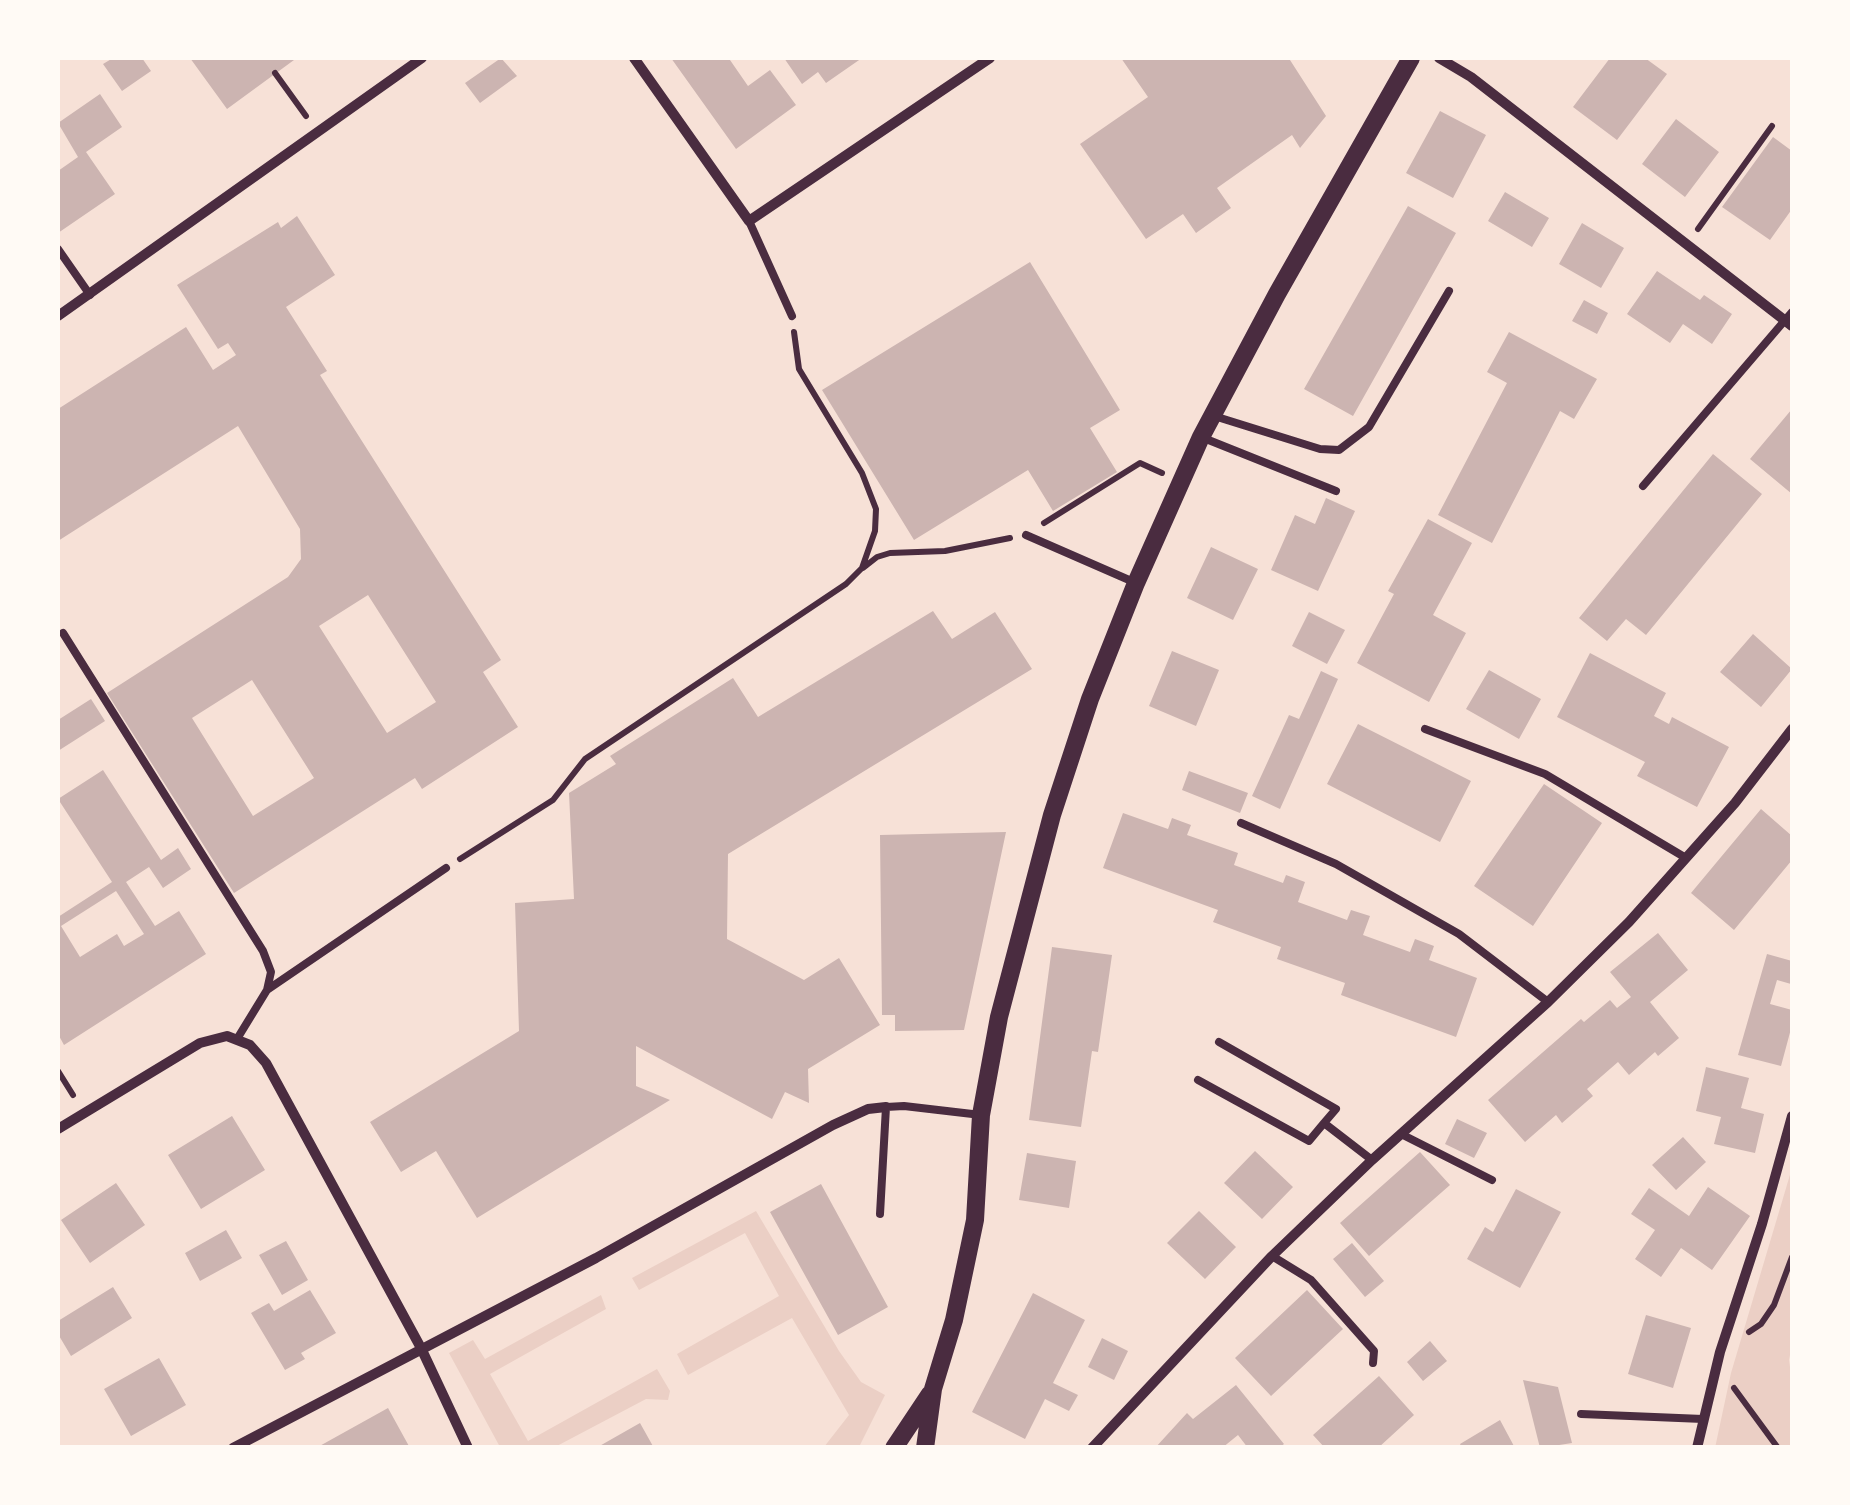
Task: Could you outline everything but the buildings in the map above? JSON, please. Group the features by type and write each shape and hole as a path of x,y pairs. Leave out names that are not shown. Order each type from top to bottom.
{"street":[{"path":"58,316 422,58"},
{"path":"634,58 748,220 990,58"},
{"path":"925,1448 934,1389 954,1320 974,1220 981,1115 1000,1017 1052,815 1090,698 1136,583 1212,416 1412,58"},
{"path":"1439,58 1471,77 1686,246 1790,319"},
{"path":"1092,1448 1272,1256 1548,1002 1629,922 1735,803 1792,729"},
{"path":"58,1129 215,1037 237,1039 258,1052 422,1348 468,1448"},
{"path":"233,1448 596,1258 833,1125 868,1109 886,1106"},
{"path":"1697,1448 1720,1352 1792,1116"},
{"path":"894,1448 934,1389"}],"lane":[{"path":"748,220 792,316"},
{"path":"58,250 90,295"},
{"path":"1212,416 1320,449 1339,450 1369,426 1449,291"},
{"path":"1643,486 1790,319"},
{"path":"1201,438 1336,491"},
{"path":"1026,534 1136,583"},
{"path":"62,633 272,972 267,990 237,1039"},
{"path":"1425,729 1545,774 1686,858"},
{"path":"1241,822 1336,864 1459,934 1548,1002"},
{"path":"267,990 446,868"},
{"path":"1198,1080 1308,1141 1336,1109 1218,1042"},
{"path":"880,1214 886,1106 981,1115"},
{"path":"1324,1123 1372,1160"},
{"path":"1403,1135 1492,1180"},
{"path":"1272,1256 1310,1280 1374,1351 1373,1364"},
{"path":"1581,1414 1702,1419"}],"path":[{"path":"274,73 318,132"},
{"path":"1686,246 1772,126"},
{"path":"446,868 552,800 585,759 846,584 862,568 875,531 876,509 862,473 799,368 792,316"},
{"path":"1140,462 1151,468"},
{"path":"1720,1352 1761,1324 1774,1305 1792,1257"},
{"path":"1718,1366 1778,1448"}],"shaded area":[{"path":"1792,1168 1789,1360 1792,1447 1715,1448 1731,1373"},
{"path":"756,1211 839,1351 861,1382 885,1395 859,1447 824,1447 849,1415 792,1318 688,1375 677,1354 779,1296 745,1233 639,1290 632,1278"},
{"path":"601,1295 606,1309 490,1374 528,1441 657,1369 670,1391 668,1400 646,1399 555,1447 500,1447 449,1353 473,1340 485,1359"}]}
